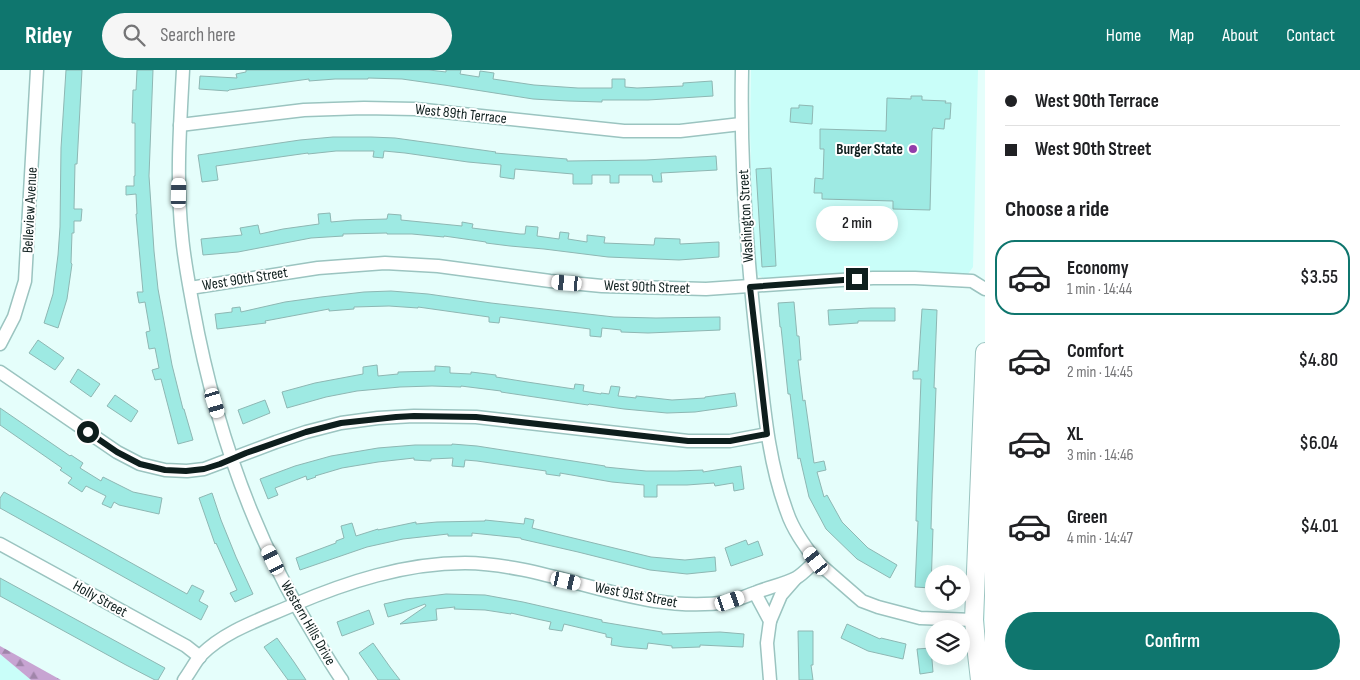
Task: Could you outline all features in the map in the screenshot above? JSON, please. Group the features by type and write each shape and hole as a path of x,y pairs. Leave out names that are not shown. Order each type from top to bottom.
{"main road":[{"path":"980,680 974,620 985,352"}],"street":[{"name":"Belleview Avenue","path":"0,344 14,317 25,281 37,70"},
{"name":"Western Hills Drive","path":"183,70 179,193 182,237 209,385 232,459 258,530 295,604 342,680"},
{"name":"Washington Street","path":"742,70 741,124 750,287 767,434 787,514 816,561"},
{"name":"West 89th Terrace","path":"180,125 304,110 364,108 415,109 624,131 680,131 741,124"},
{"name":"West 90th Street","path":"190,288 318,268 386,263 438,266 602,286 706,289 844,280 915,278 972,281 985,289"},
{"path":"0,372 117,452 140,464 165,470 186,471 204,469 299,435 341,423 378,418 414,416 476,417 688,441 730,441 767,434"},
{"name":"Holly Street","path":"0,544 177,642 200,657"},
{"path":"816,561 862,601 878,608 920,618 974,620"},
{"name":"West 91st Street","path":"184,680 200,657 222,637 319,594 362,579 388,573 415,568 465,564 515,569 644,599 675,604 699,604 730,601 796,578 816,561"},
{"path":"770,680 767,643 770,621 781,595 796,578"},
{"path":"755,593 770,621"}],"shaded area":[{"path":"751,70 978,70 973,267 968,274 875,271 764,278 759,276 754,268 750,129"},
{"path":"0,654 31,680 0,680"}],"green space":[{"path":"0,646 61,680 31,680 0,654"}],"building":[{"path":"66,70 82,70 77,164 75,164 74,209 82,209 81,221 74,221 72,264 67,299 58,328 44,323 53,294 58,255 61,148"},
{"path":"137,70 153,70 149,176 158,289 172,365 193,440 178,444 161,379 155,380 152,370 159,368 155,348 149,349 146,332 150,331 145,302 139,303 137,292 143,292 136,194 126,195 126,186 134,186 135,176 135,123 132,123 133,90 136,90"},
{"path":"246,70 429,70 446,72 446,70 461,70 460,74 479,77 480,71 494,73 493,79 534,85 578,88 612,88 612,79 625,79 625,87 637,88 683,86 683,83 712,81 713,96 648,100 602,100 602,102 568,101 533,99 402,79 368,78 309,81 309,79 228,91 199,89 200,76 237,78 236,74 246,72"},
{"path":"911,96 922,96 922,100 951,103 950,119 945,119 944,129 933,128 932,131 930,210 893,209 893,201 822,199 822,193 814,193 815,178 823,179 824,149 820,149 820,129 886,131 887,98 911,99"},
{"path":"799,105 813,106 812,124 790,122 791,108 799,108"},
{"path":"333,137 395,138 495,153 567,159 567,161 646,160 716,156 717,170 661,173 662,182 653,182 652,175 619,175 619,183 610,183 610,175 592,175 592,184 573,184 573,174 515,169 514,179 500,177 501,165 384,151 383,158 373,157 374,151 336,151 216,166 218,180 202,182 198,155"},
{"path":"771,168 776,266 762,267 756,169"},
{"path":"330,213 331,222 387,219 388,214 401,215 401,220 462,226 462,222 473,224 472,228 520,234 525,234 526,226 538,227 537,236 559,239 560,232 569,233 568,239 587,242 587,235 605,237 604,243 654,245 655,238 680,239 680,244 719,242 719,257 679,260 608,257 486,243 444,236 387,233 343,234 343,236 311,238 238,252 203,255 201,239 242,235 240,228 258,225 260,234 319,224 318,214"},
{"path":"391,291 614,317 720,317 720,330 648,333 621,332 621,330 602,328 601,337 590,336 590,329 500,317 499,323 489,322 489,317 418,307 389,306 354,307 354,309 329,311 329,309 265,321 266,323 217,329 215,314 232,312 232,308 240,307 241,312 285,302 364,292"},
{"path":"794,302 797,336 799,336 801,360 798,360 803,401 805,400 814,463 824,461 826,470 817,472 824,497 827,495 842,522 868,548 897,565 890,578 857,559 826,529 809,497 800,458 798,459 790,394 788,394 778,303"},
{"path":"895,308 895,321 858,321 858,323 829,325 828,310"},
{"path":"922,309 937,310 931,529 933,529 932,565 925,565 925,588 915,587 921,379 913,379 913,371 918,371"},
{"path":"38,340 64,358 55,370 29,353"},
{"path":"377,365 378,376 398,374 398,372 435,371 435,366 450,367 450,373 471,374 471,372 496,375 496,377 574,389 575,384 584,385 583,391 601,394 609,394 611,386 620,387 618,396 636,398 636,396 672,400 705,398 735,393 737,406 695,412 667,413 588,405 461,386 432,386 357,391 287,408 282,392 315,383 363,374 363,367"},
{"path":"78,369 100,384 91,397 70,382"},
{"path":"115,395 138,411 131,422 107,406"},
{"path":"265,400 270,413 243,424 238,410"},
{"path":"0,408 83,463 80,468 101,481 103,477 133,492 162,498 159,514 119,505 114,502 111,508 102,504 106,496 86,486 82,492 68,483 72,478 60,470 62,468 0,425"},
{"path":"452,444 477,446 605,467 646,471 703,470 703,472 741,466 744,489 734,491 733,483 715,486 714,483 657,485 657,497 644,497 644,485 612,482 560,473 560,476 546,474 546,471 477,461 465,460 464,467 452,466 453,458 431,459 431,461 414,460 414,458 342,468 307,480 306,476 275,488 278,495 268,499 260,479 295,466 331,456 378,448"},
{"path":"4,492 187,594 192,585 204,591 199,601 208,606 201,620 0,508 0,498"},
{"path":"212,493 236,557 253,594 235,602 230,593 237,590 215,544 199,498"},
{"path":"525,518 534,520 532,528 651,557 685,560 715,557 716,571 687,574 650,570 521,538 472,533 472,536 448,536 448,534 403,539 367,547 300,570 296,558 336,543 336,541 344,538 341,526 352,523 356,536 378,529 416,522 416,524 485,520 524,524"},
{"path":"746,540 748,545 758,541 763,555 731,566 725,548"},
{"path":"0,578 165,668 158,680 126,665 0,596"},
{"path":"446,594 485,595 523,602 602,620 602,622 662,632 662,634 720,632 744,634 743,647 700,645 700,647 672,648 672,646 648,643 647,649 624,647 611,645 612,638 606,637 606,634 564,624 562,631 549,629 551,622 511,613 454,609 455,607 436,609 437,620 400,624 426,606 425,604 388,617 384,604"},
{"path":"369,610 374,624 342,636 337,622"},
{"path":"847,624 880,639 906,644 903,659 868,651 841,638"},
{"path":"798,631 813,631 813,665 811,665 813,680 799,680"},
{"path":"277,638 306,680 288,680 264,647"},
{"path":"373,643 400,680 378,680 359,653"},
{"path":"925,648 925,665 932,665 933,672 920,674 917,649"}],"place":[{"name":"Burger State","path":"913,149"}],"route":[{"path":"88,432 117,452 140,464 165,470 186,471 204,469 220,464 306,432 341,423 378,418 414,416 476,417 688,441 730,441 767,434 750,287 857,279"}]}
